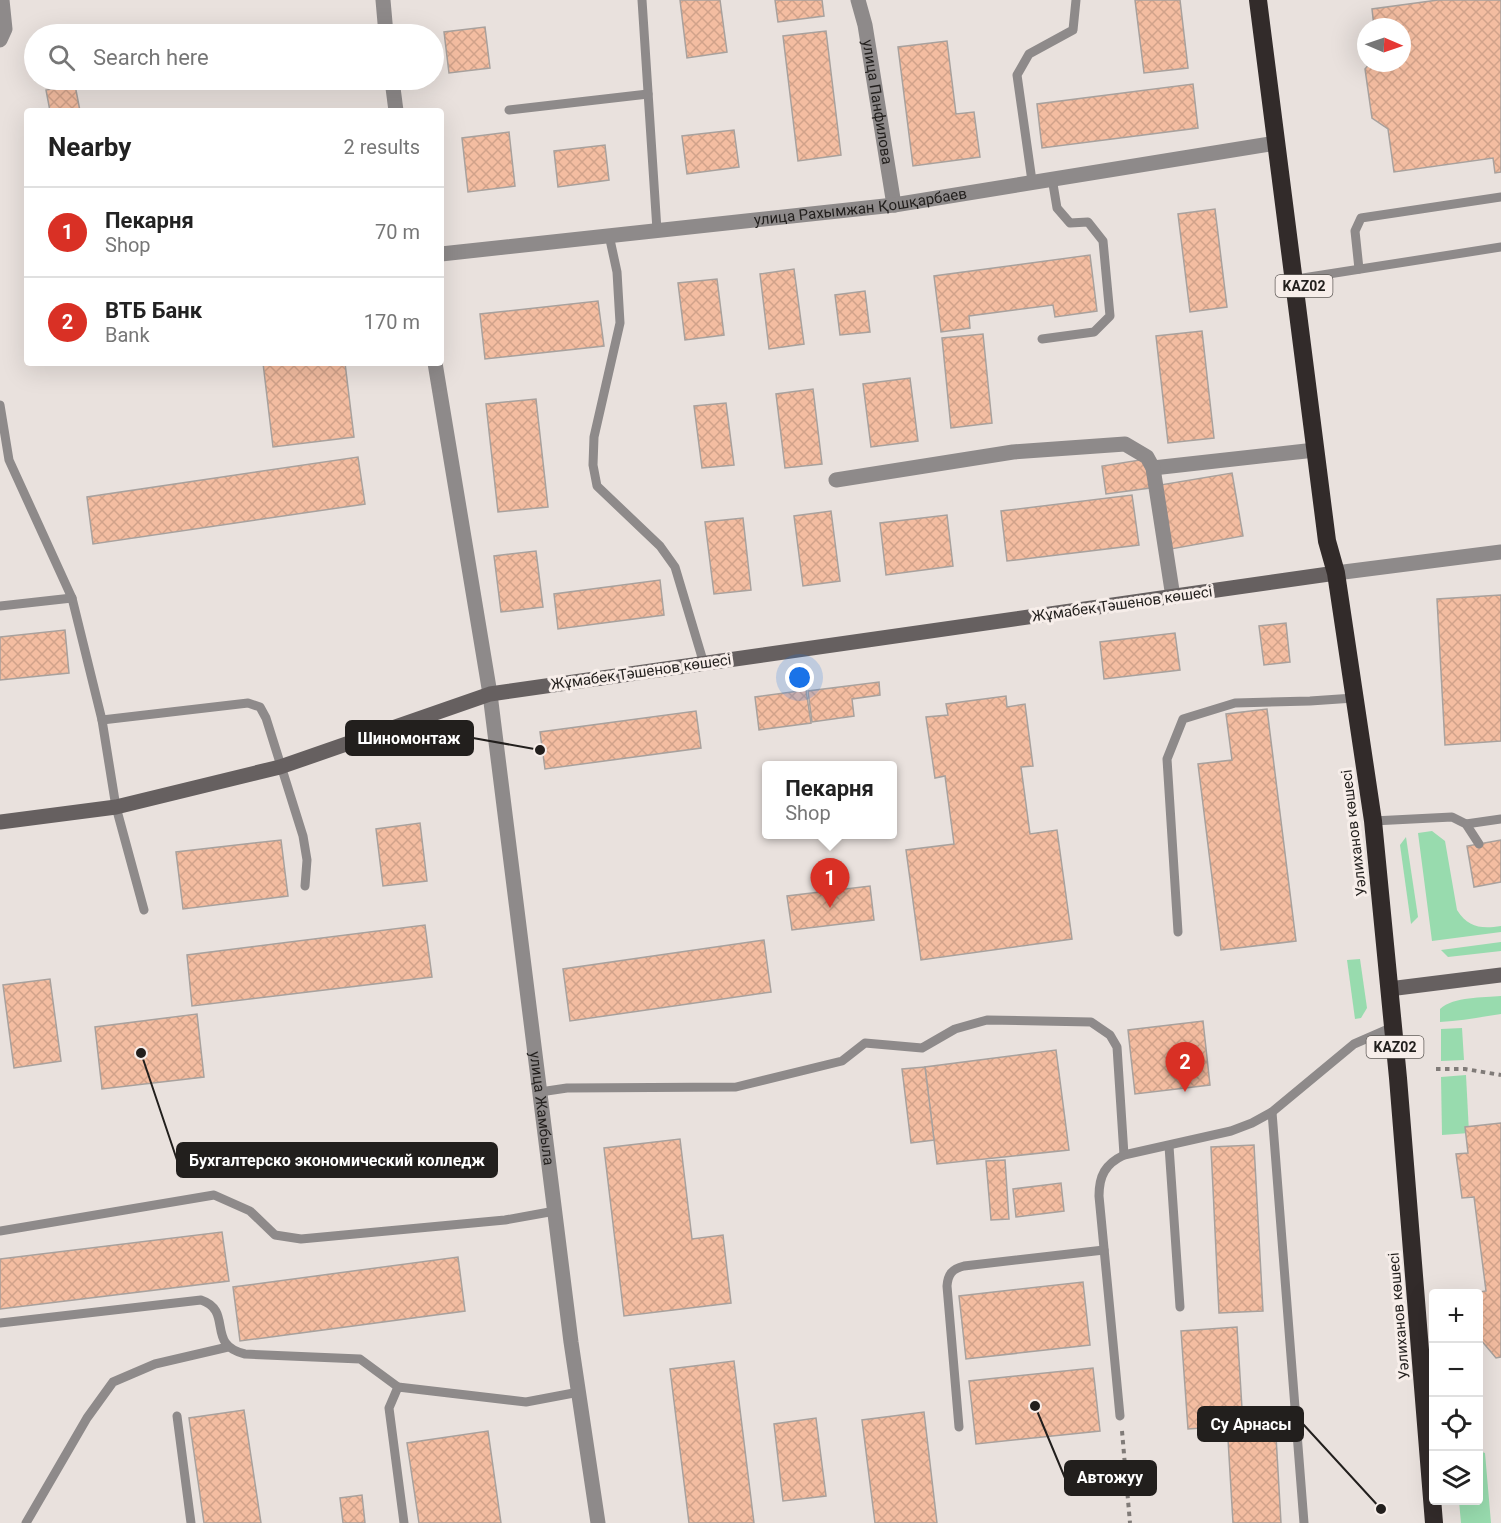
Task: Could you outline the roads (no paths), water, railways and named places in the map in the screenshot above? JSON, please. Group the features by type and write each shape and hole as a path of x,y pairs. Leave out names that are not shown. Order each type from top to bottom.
{"highway":[{"name":"KАZ02","path":"1258,0 1276,143"},
{"name":"KАZ02","path":"1268,0 1337,542 1336,573"},
{"name":"Уәлиханов көшесі","path":"1276,143 1327,541 1336,573 1373,821 1393,1027 1434,1523"}],"main road":[{"name":"Жұмабек Тәшенов көшесі","path":"0,822 117,807 280,766 490,694 1336,573"},
{"path":"1389,989 1501,975"}],"street":[{"path":"0,40 5,29 2,0"},
{"path":"383,0 385,24"},
{"name":"улица Панфилова","path":"858,0 865,25 894,205"},
{"path":"393,90 396,108"},
{"name":"улица Рахымжан Қошқарбаев","path":"444,254 894,205 1276,143"},
{"name":"улица Жамбыла","path":"435,366 490,694 555,1210 598,1523"},
{"path":"836,480 1013,452 1125,444 1147,457 1153,468 1173,597"},
{"path":"1153,468 1315,450"},
{"path":"1336,573 1501,552"}],"lane":[{"path":"642,0 657,230"},
{"path":"1032,181 1017,75 1029,54 1073,30 1076,0"},
{"path":"509,110 648,94"},
{"path":"1042,339 1094,332 1110,316 1103,241 1088,222 1070,223 1057,208 1053,178"},
{"path":"1359,269 1355,231 1361,218 1501,197"},
{"path":"609,235 617,272 620,323 594,437 593,465 597,486 660,546 675,567 704,664"},
{"path":"1303,278 1501,247"},
{"path":"0,405 5,460 72,597 102,720 117,807 144,910"},
{"path":"0,606 72,597"},
{"path":"1178,932 1167,759 1183,719 1236,703 1354,698"},
{"path":"102,720 248,703 260,707 266,718 303,836 307,860 305,886"},
{"path":"1373,821 1443,817 1460,819 1479,844"},
{"path":"1466,824 1501,819"},
{"path":"540,1092 567,1088 736,1087 842,1061 865,1043 922,1048 955,1029 987,1020 1090,1022 1110,1035 1117,1047 1124,1155"},
{"path":"1120,1416 1099,1185 1106,1167 1113,1160 1124,1155 1231,1131 1252,1123 1272,1112 1354,1044 1393,1027"},
{"path":"1272,1112 1304,1523"},
{"path":"1169,1146 1180,1307"},
{"path":"0,1231 214,1195 250,1211 275,1235 301,1239 506,1220 555,1210"},
{"path":"959,1427 947,1287 947,1279 951,1273 956,1268 964,1266 1104,1250"},
{"path":"0,1323 201,1300 209,1303 215,1309 222,1338 235,1352 360,1359 398,1387 526,1402 579,1392"},
{"path":"26,1523 87,1418 112,1382 155,1364 228,1347"},
{"path":"398,1387 389,1408 404,1523"},
{"path":"177,1416 192,1523"}],"place":[{"name":"Шиномонтаж","path":"540,750"},
{"name":"Пекарня","path":"830,908"},
{"name":"Бухгалтерско экономический колледж","path":"141,1053"},
{"name":"ВТБ Банк","path":"1185,1092"},
{"name":"Автожуу","path":"1035,1406"},
{"name":"Су Арнасы","path":"1381,1509"}]}
